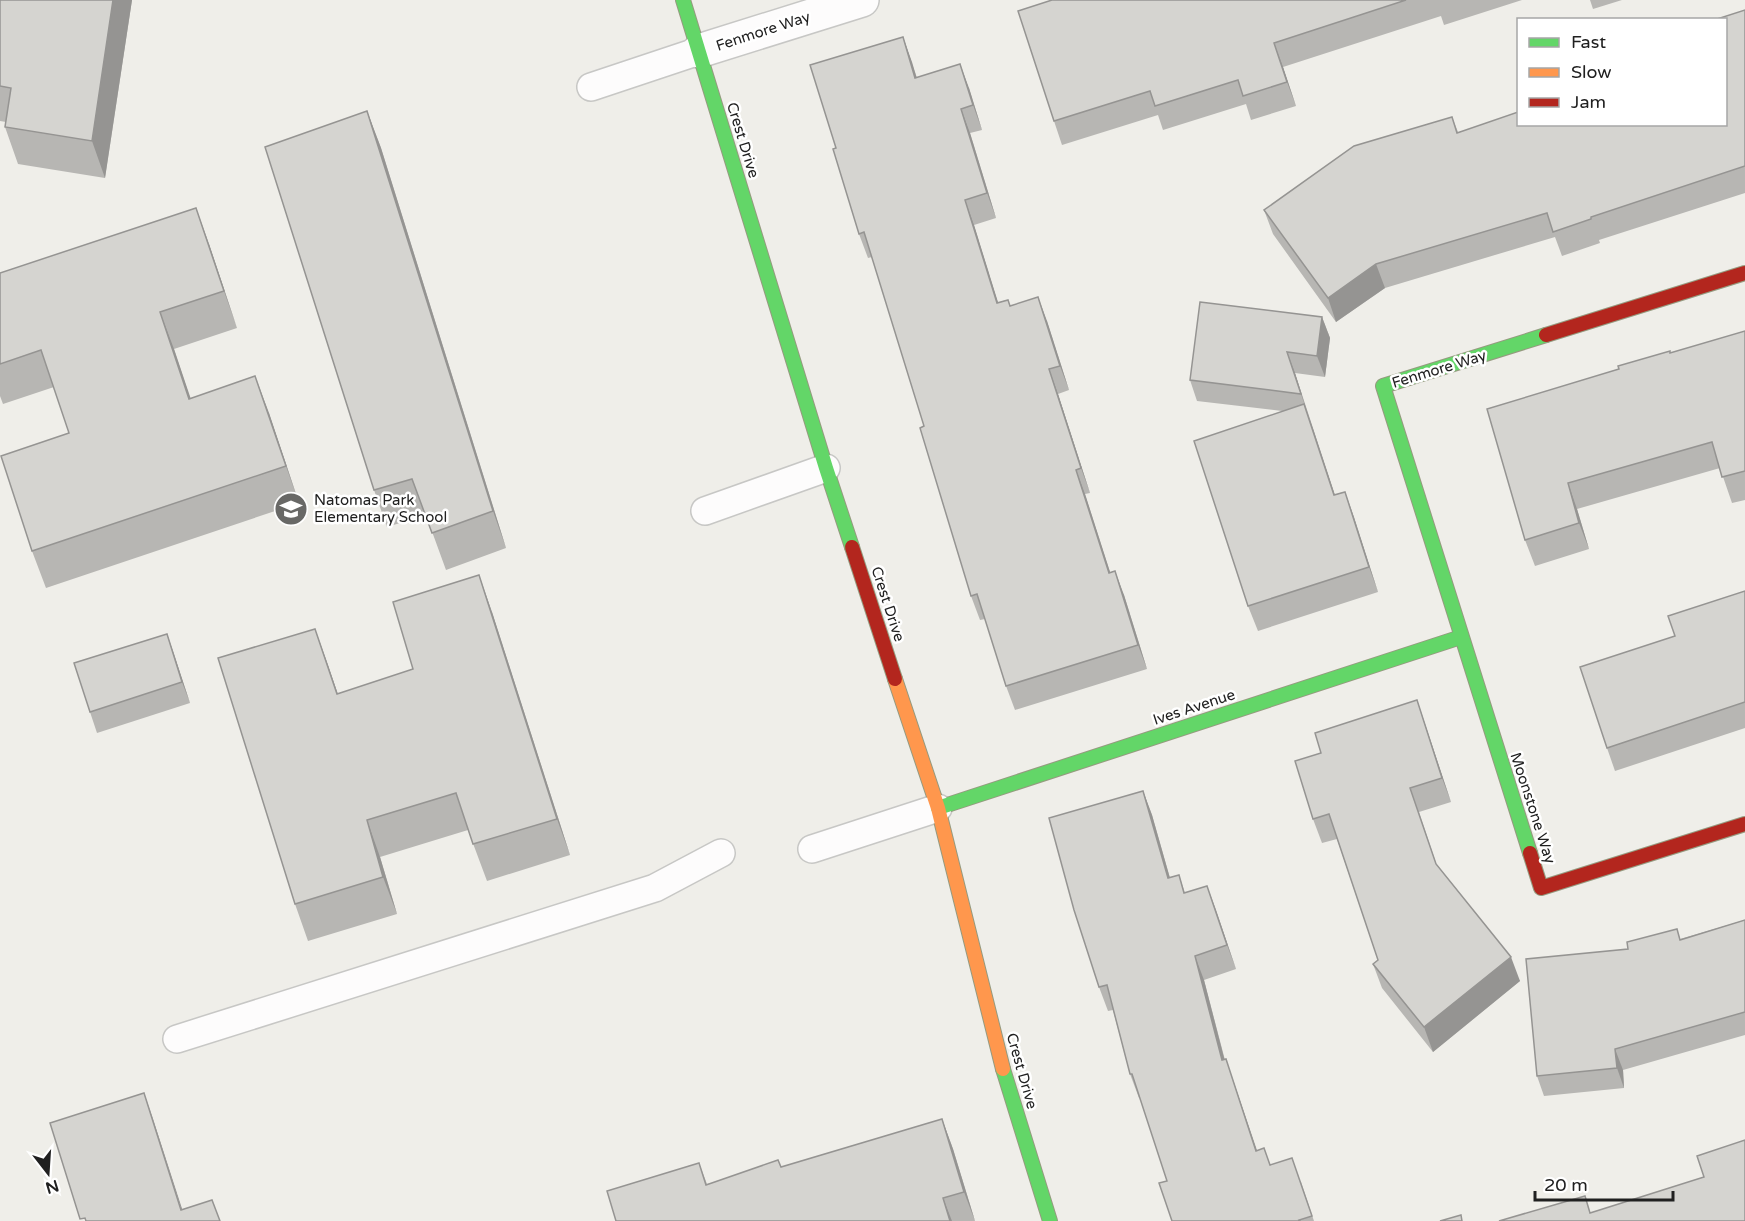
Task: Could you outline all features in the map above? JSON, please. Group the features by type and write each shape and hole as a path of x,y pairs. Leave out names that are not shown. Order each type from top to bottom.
{"street":[{"name":"Crest Drive","path":"682,0 826,468 938,808 1001,1061 1050,1221"},
{"name":"Fenmore Way","path":"699,51 862,0"},
{"name":"Fenmore Way","path":"1461,637 1383,386 1745,273"},
{"name":"Ives Avenue","path":"938,808 1461,637"},
{"name":"Moonstone Way","path":"1461,637 1541,888 1745,824"}],"lane":[{"path":"591,87 699,51"},
{"path":"705,511 826,468"},
{"path":"812,849 938,808"},
{"path":"177,1039 655,888 721,853"}],"building":[{"path":"0,0 113,0 92,141 5,127 11,88 0,86"},
{"path":"1052,0 1406,0 1274,43 1287,82 1243,96 1238,80 1155,106 1150,91 1054,121 1018,11"},
{"path":"1745,10 1745,166 1591,217 1591,219 1553,232 1547,213 1376,264 1328,298 1264,210 1354,146 1452,117 1457,133 1517,112 1517,126 1727,126 1727,18 1720,18"},
{"path":"903,37 915,78 960,64 973,105 961,109 987,193 965,200 997,303 1008,300 1010,306 1038,297 1060,366 1049,369 1081,468 1076,470 1109,573 1115,571 1138,645 1006,686 977,594 971,596 920,428 924,426 864,232 859,234 833,149 836,148 810,65"},
{"path":"367,111 493,511 432,533 412,479 374,490 265,147"},
{"path":"196,208 224,291 160,312 189,399 255,376 286,466 32,551 1,456 69,433 41,350 0,364 0,273"},
{"path":"1200,302 1322,317 1317,356 1287,352 1301,394 1190,380"},
{"path":"1745,331 1745,471 1722,477 1712,442 1568,483 1579,523 1525,540 1487,409 1619,369 1618,366"},
{"path":"1304,404 1334,495 1345,492 1369,567 1248,606 1194,441"},
{"path":"479,575 557,819 473,844 456,793 367,820 383,877 295,904 218,658 315,629 337,694 413,669 393,602"},
{"path":"1745,591 1745,702 1607,748 1580,667 1675,636 1668,616"},
{"path":"167,634 182,682 90,712 74,663"},
{"path":"1417,700 1442,778 1410,788 1436,864 1511,957 1424,1027 1373,964 1378,960 1329,814 1313,819 1295,761 1321,753 1315,733"},
{"path":"1143,791 1168,878 1179,875 1184,893 1207,886 1227,945 1195,956 1222,1060 1226,1059 1256,1151 1264,1148 1270,1165 1292,1158 1312,1216 1300,1221 1172,1221 1159,1183 1167,1181 1132,1074 1130,1074 1107,985 1099,987 1074,910 1049,818"},
{"path":"1745,920 1745,1012 1615,1049 1617,1068 1537,1076 1526,959 1628,949 1627,942 1677,929 1680,940"},
{"path":"144,1093 181,1210 212,1200 220,1221 86,1221 85,1218 80,1219 50,1123"},
{"path":"942,1119 964,1192 943,1198 950,1221 616,1221 607,1191 699,1163 706,1185 778,1160 781,1167"},
{"path":"1745,1140 1745,1221 1499,1221 1585,1196 1590,1213 1704,1177 1697,1156"},
{"path":"1461,1215 1462,1221 1440,1221"}],"traffic: fast":[{"path":"683,0 852,547"},
{"path":"1530,853 1383,386 1546,335"},
{"path":"938,808 1461,637"},
{"path":"1003,1069 1050,1221"}],"traffic: slow":[{"path":"895,679 938,808 1003,1069"}],"traffic: jam":[{"path":"1546,335 1745,273"},
{"path":"852,547 895,679"},
{"path":"1530,853 1541,888 1745,824"}],"place":[{"name":"Natomas Park Elementary School","path":"291,509"}]}
